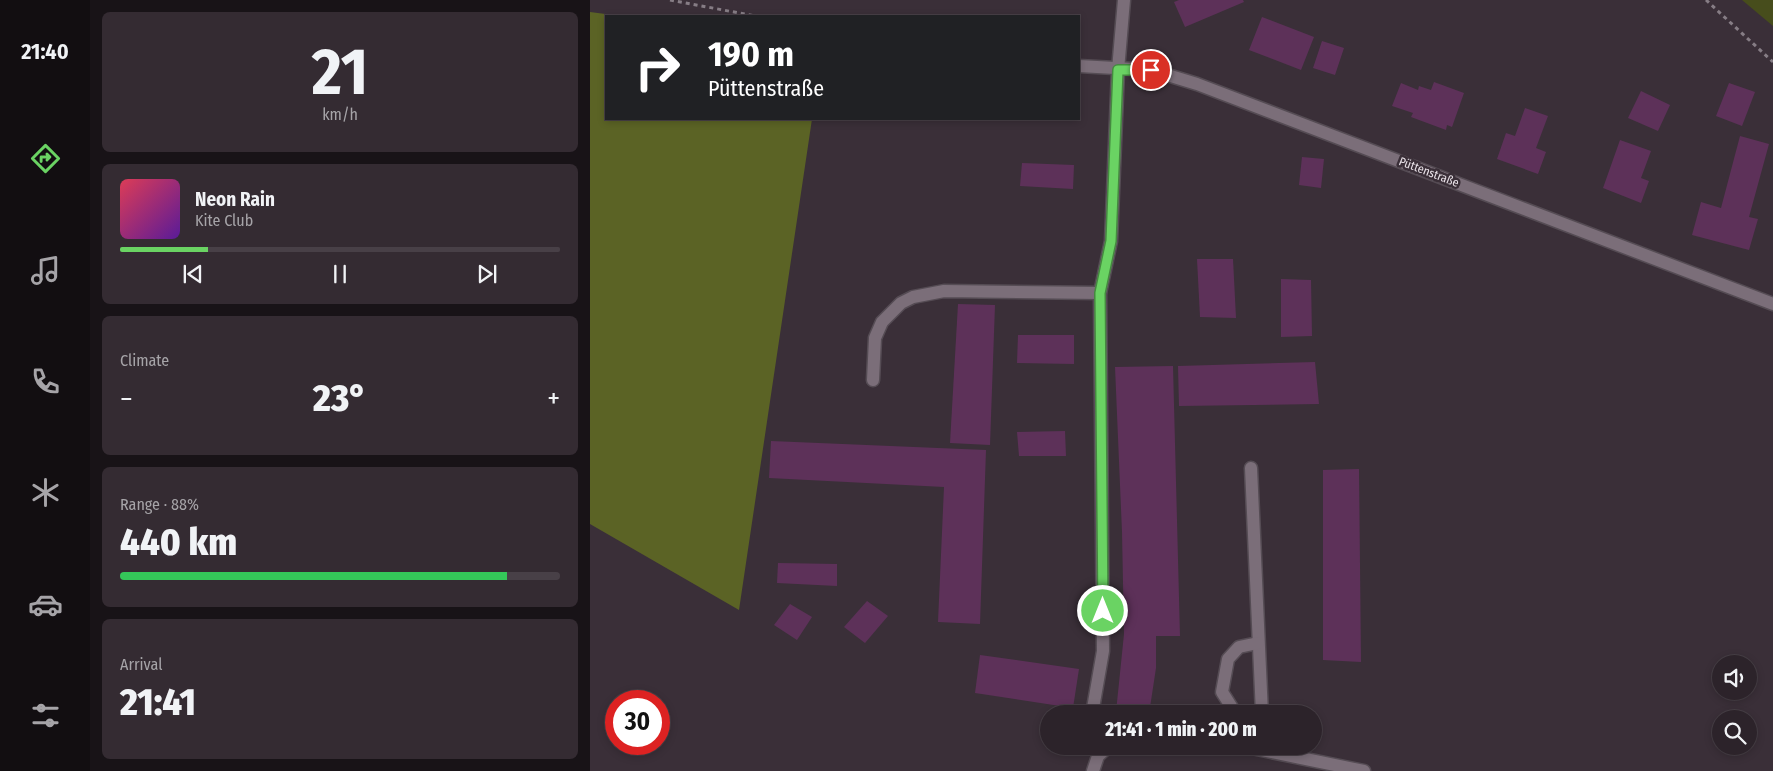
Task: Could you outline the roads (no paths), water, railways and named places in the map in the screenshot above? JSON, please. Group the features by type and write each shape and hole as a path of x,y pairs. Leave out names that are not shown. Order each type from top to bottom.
{"street":[{"path":"1094,705 1103,651 1100,293 1111,241 1118,70 1124,0"},
{"name":"Püttenstraße","path":"1080,66 1118,70 1151,70 1197,84 1773,304"},
{"path":"872,380 875,338 882,322 901,304 913,297 944,291 1100,293"},
{"path":"1251,468 1261,705"},
{"path":"1230,705 1222,692 1228,659 1238,647 1258,643"},
{"path":"1093,771 1096,755"},
{"path":"1293,755 1364,771"}]}
